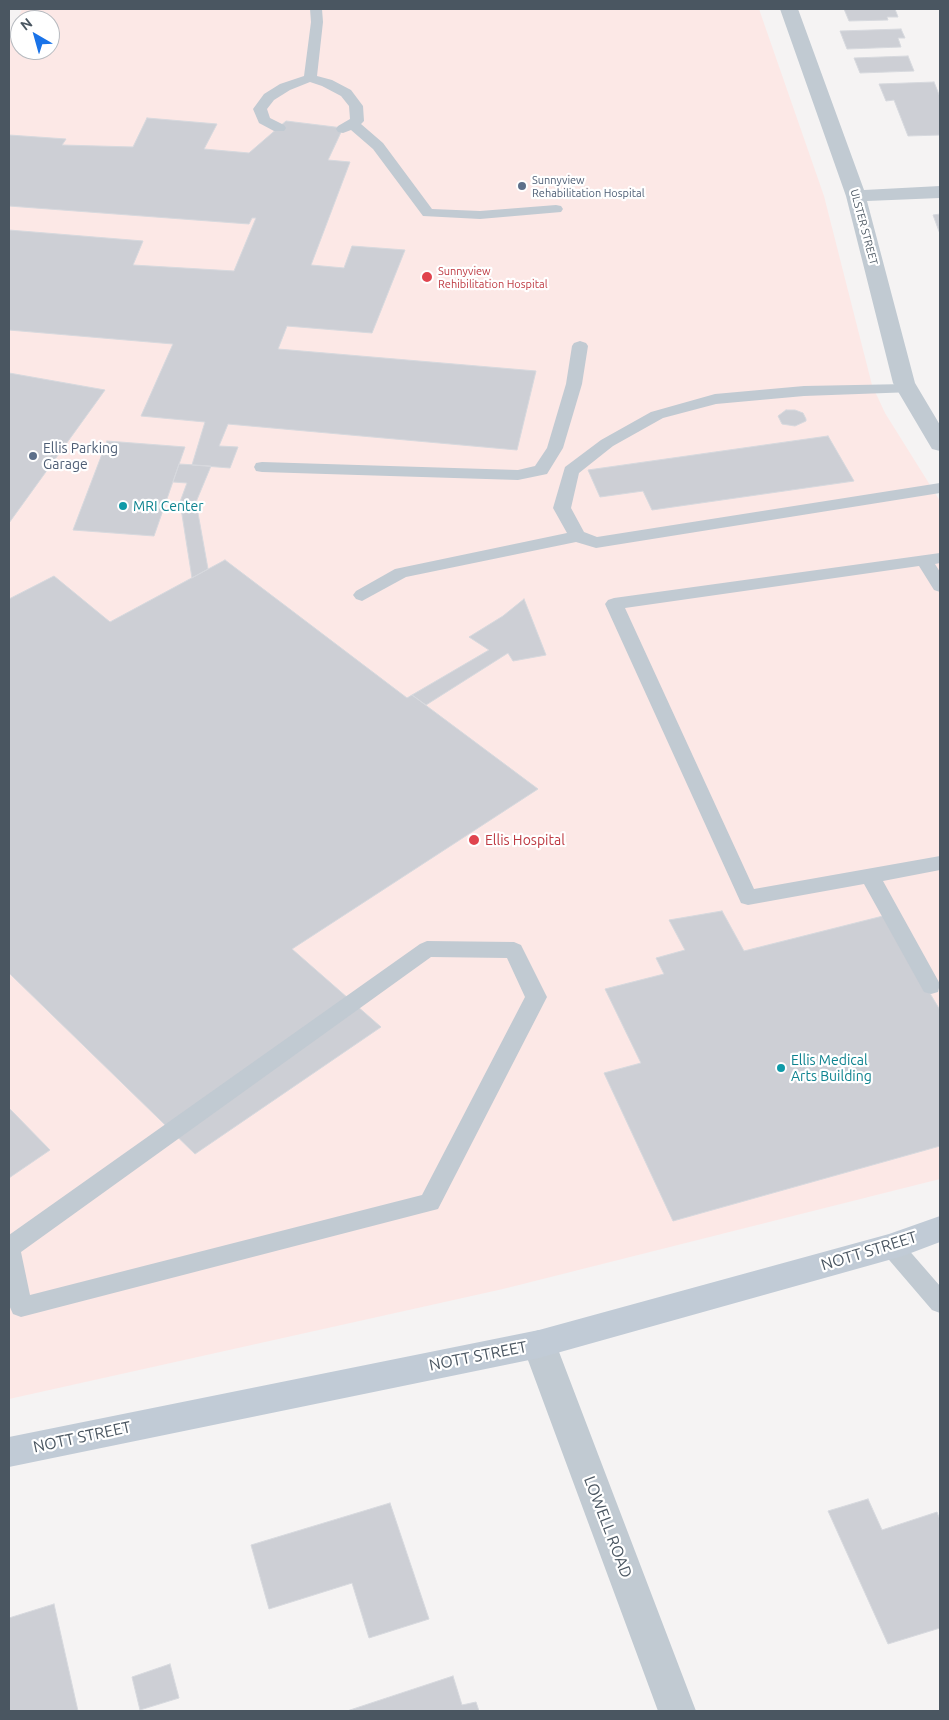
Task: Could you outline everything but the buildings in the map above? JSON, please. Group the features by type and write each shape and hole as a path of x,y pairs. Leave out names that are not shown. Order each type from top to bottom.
{"main road":[{"name":"NOTT STREET","path":"9,1452 539,1344 892,1247 940,1229"}],"street":[{"name":"ULSTER STREET","path":"789,9 856,196 904,384 940,444"},
{"path":"856,196 940,192"},
{"name":"LOWELL ROAD","path":"539,1344 677,1711"}],"lane":[{"path":"310,78 317,22 316,9"},
{"path":"279,128 264,120 260,109 269,97 285,87 310,78 327,83 346,93 356,106 357,121 346,127 378,146 428,213 480,215 556,209"},
{"path":"262,467 518,475 541,470 555,448 574,384 580,346"},
{"path":"577,536 562,508 571,471 607,443 657,415 715,399 804,391 907,389"},
{"path":"362,595 401,573 577,536 596,543 940,488"},
{"path":"940,586 932,559 614,604 748,898 940,863"},
{"path":"870,876 931,986"},
{"path":"9,1248 426,949 514,950 536,997 430,1202 21,1307 9,1252"},
{"path":"892,1247 940,1303"}],"shaded area":[{"name":"Ellis Hospital","path":"22,9 759,9 824,196 872,385 885,413 940,501 940,1179 503,1289 9,1399 10,37 10,60 60,60 60,10"}],"place":[{"name":"Sunnyview Rehabilitation Hospital","path":"522,186"},
{"name":"Sunnyview Rehibilitation Hospital","path":"427,277"},
{"name":"Ellis Parking Garage","path":"33,456"},
{"name":"MRI Center","path":"123,506"},
{"name":"Ellis Hospital","path":"474,840"},
{"name":"Ellis Medical Arts Building","path":"781,1068"}]}
